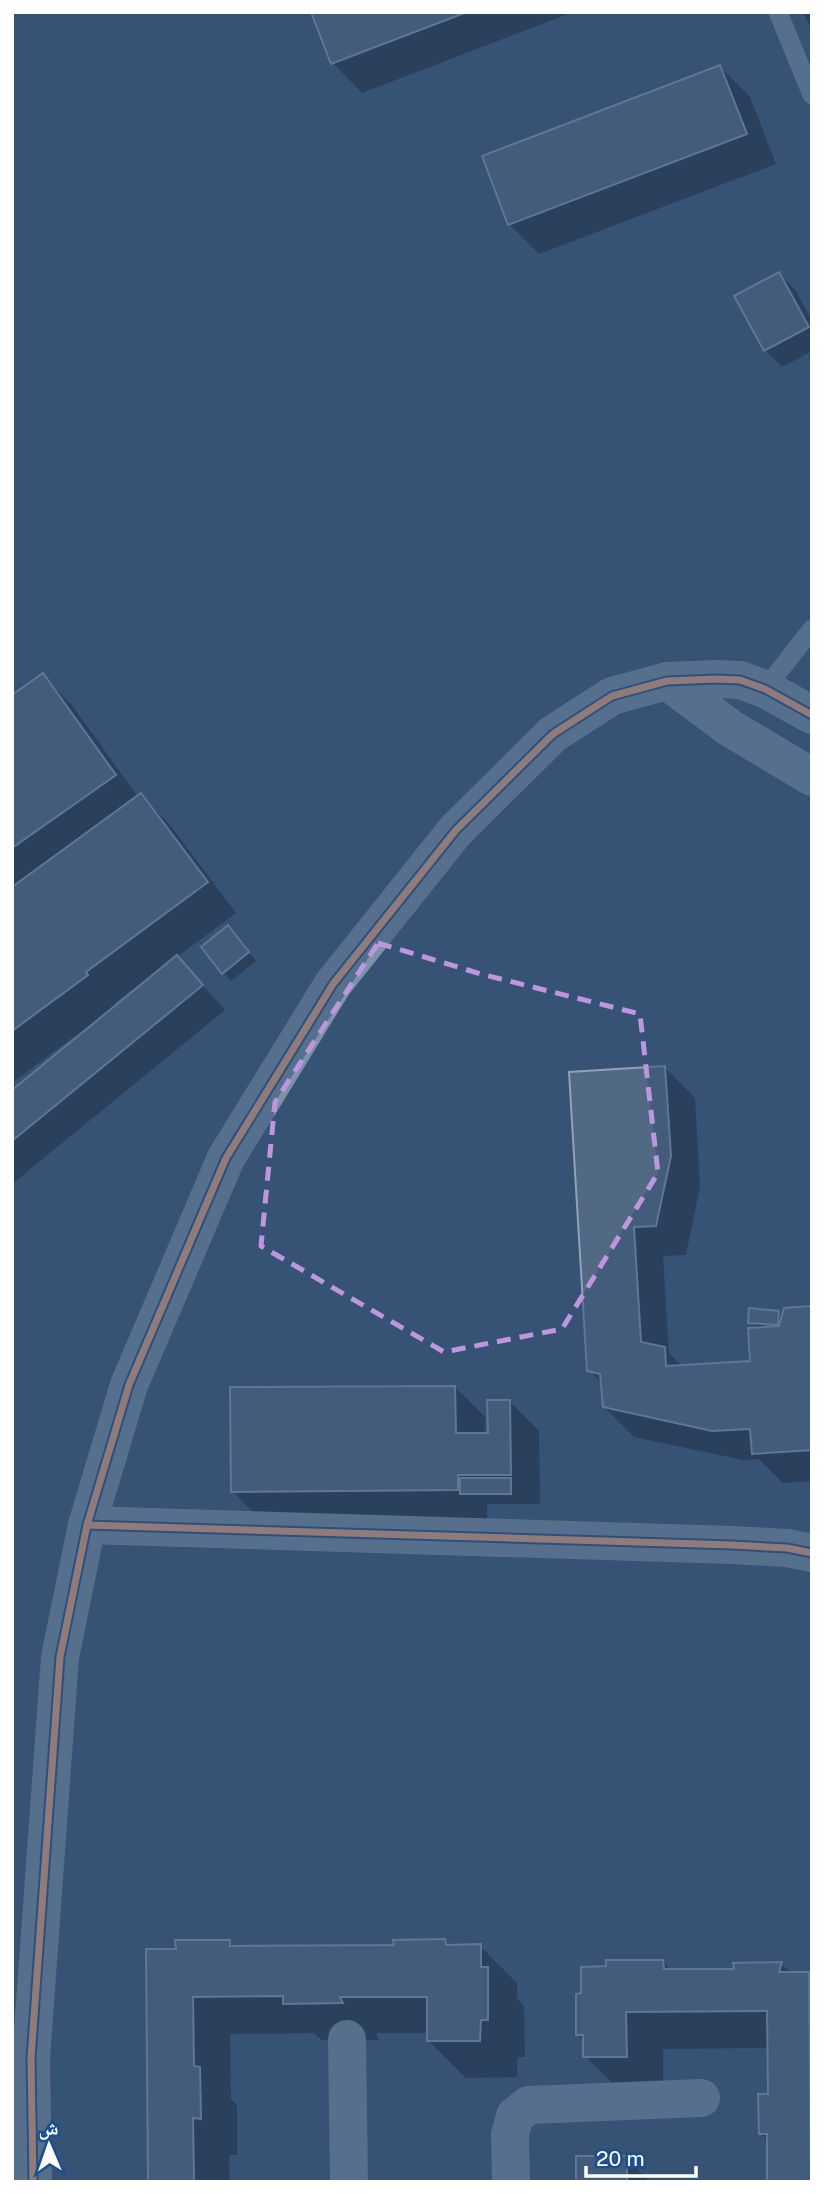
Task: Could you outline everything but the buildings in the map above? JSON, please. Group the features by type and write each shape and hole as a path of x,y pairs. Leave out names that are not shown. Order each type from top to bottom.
{"street":[{"path":"33,2182 22,2056 60,1657 87,1525 129,1385 226,1158 332,984 456,830 553,734 612,696 667,681 740,680 765,689 812,715"},
{"path":"667,681 730,728 812,777"},
{"path":"87,1525 732,1545 787,1548 812,1553"},
{"path":"347,2039 349,2182"},
{"path":"511,2182 510,2134 515,2116 529,2105 701,2098"}],"lane":[{"path":"778,12 812,95"},
{"path":"765,689 812,629"}],"highlighted area":[{"path":"378,943 481,974 640,1014 658,1173 562,1329 444,1352 261,1246 275,1102"}],"cycle path":[{"path":"33,2182 31,2058 60,1657 87,1525 129,1385 226,1158 333,984 456,830 553,734 612,696 667,681 740,680 765,689 812,715"},
{"path":"87,1525 732,1545 787,1548 812,1553"}]}
